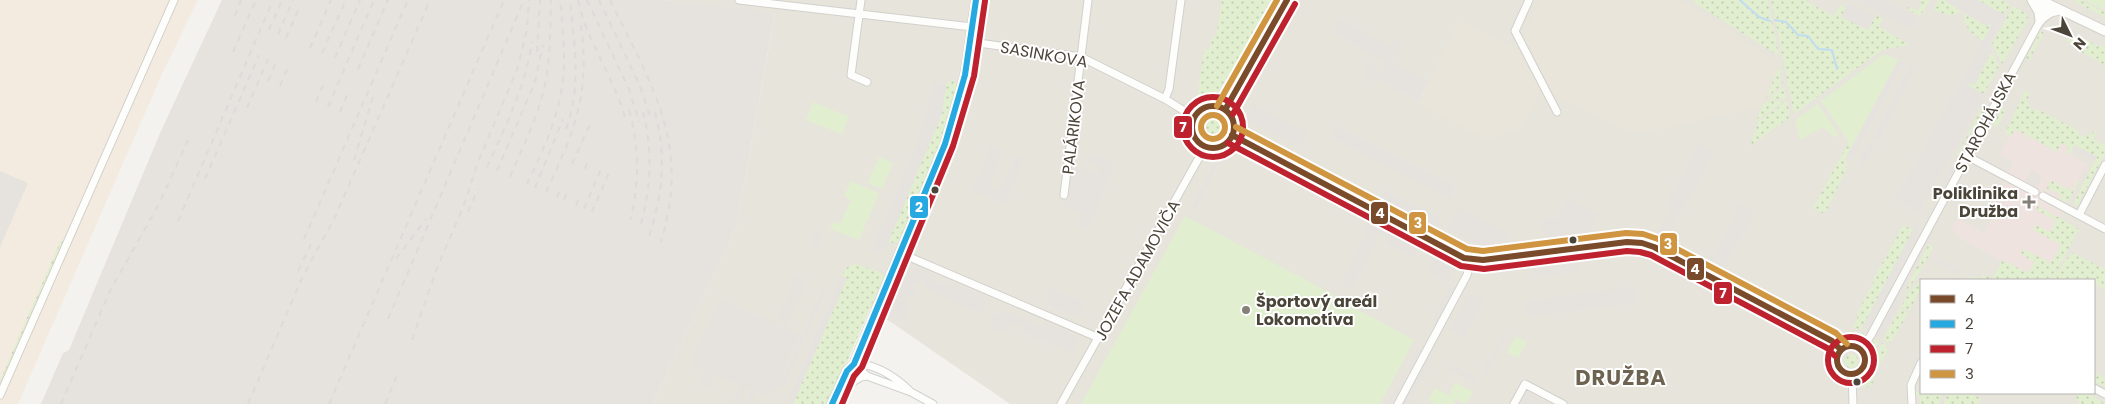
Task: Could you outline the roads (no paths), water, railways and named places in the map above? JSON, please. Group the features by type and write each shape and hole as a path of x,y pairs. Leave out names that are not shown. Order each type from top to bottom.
{"street":[{"path":"0,395 174,0"},
{"path":"739,0 972,27"},
{"path":"861,0 851,75 867,82"},
{"path":"832,404 847,372 854,364 861,349 945,144 960,96 971,42 976,0"},
{"name":"PALÁRIKOVA","path":"1064,195 1088,0"},
{"path":"1165,99 1169,89 1181,0"},
{"path":"1225,110 1287,0"},
{"path":"2032,0 2039,16 2045,8 2062,10"},
{"path":"2040,0 2105,31"},
{"path":"2055,0 2062,10"},
{"path":"1528,1 1515,31 1557,112"},
{"name":"STAROHÁJSKA","path":"1861,350 1871,335 1967,156 2039,16"},
{"name":"SASINKOVA","path":"971,42 1081,57 1165,99 1194,117"},
{"path":"1206,107 1219,107 1225,110 1230,115 1234,124 1232,135 1225,144 1220,147 1206,147 1199,143 1192,133 1191,124 1194,117 1206,107"},
{"path":"1232,135 1456,254 1472,260 1627,242 1642,243 1824,337 1842,350"},
{"name":"JOZEFA ADAMOVIČA","path":"1062,404 1206,147"},
{"path":"1967,156 2035,192"},
{"path":"2078,214 2105,165"},
{"path":"2043,196 2105,229"},
{"path":"900,253 1099,338"},
{"path":"1398,404 1467,275 1472,260"},
{"path":"1851,346 1861,350 1865,357 1864,365 1860,372 1852,374 1842,371 1838,365 1838,357 1842,350 1851,346"},
{"path":"861,349 868,364"},
{"path":"854,364 868,364 900,382 911,392"},
{"path":"854,364 867,376 911,392 933,404"},
{"path":"839,404 854,374 854,364"},
{"path":"1912,404 1911,385 1920,365"},
{"path":"1852,374 1854,404"},
{"path":"849,384 861,377 867,376"},
{"path":"1514,404 1525,384 1563,404"}],"waterway":[{"path":"1740,0 1759,17 1770,21"},
{"path":"1775,20 1786,22 1798,35 1808,36 1818,49 1832,50 1837,69"}],"railway":[{"path":"235,16 241,0"},
{"path":"233,52 256,0"},
{"path":"178,221 273,0"},
{"path":"269,30 282,0"},
{"path":"278,34 293,0"},
{"path":"310,48 331,0"},
{"path":"322,53 346,0"},
{"path":"335,58 360,0"},
{"path":"328,107 374,0"},
{"path":"358,69 388,0"},
{"path":"304,239 408,0"},
{"path":"248,404 301,280 335,217 430,0"},
{"path":"329,404 504,0"},
{"path":"388,319 524,0"},
{"path":"412,340 437,268 464,205 478,162 518,67 527,29 529,0"},
{"path":"537,52 540,0"},
{"path":"510,177 534,120 545,84 549,53 551,0"},
{"path":"527,184 551,128 563,82 564,59 560,0"},
{"path":"566,129 574,97 576,65 570,0"},
{"path":"578,0 582,16 615,90 626,121"},
{"path":"587,0 629,89 639,122"},
{"path":"599,0 640,86 651,119"},
{"path":"610,0 653,88 669,145 672,175 669,207 661,242"},
{"path":"286,38 300,6"},
{"path":"546,192 565,150 578,112 583,72 581,25"},
{"path":"487,167 520,90 532,42"},
{"path":"497,171 535,82 543,45"},
{"path":"205,179 259,55"},
{"path":"247,108 268,59"},
{"path":"268,81 276,62"},
{"path":"280,86 288,67"},
{"path":"316,102 324,83"},
{"path":"340,112 348,93"},
{"path":"354,160 373,97"},
{"path":"649,236 658,204 662,173 661,141 654,109"},
{"path":"629,110 635,137 637,165 637,179 630,220"},
{"path":"641,224 649,182 648,140 643,112"},
{"path":"535,188 563,119"},
{"path":"572,164 591,122"},
{"path":"61,404 110,291 159,204 188,140"},
{"path":"585,169 587,163"},
{"path":"584,209 601,169"},
{"path":"592,212 609,173"},
{"path":"557,197 562,187"},
{"path":"468,212 478,189"},
{"path":"564,200 568,190"},
{"path":"576,206 580,195"},
{"path":"396,259 426,219"},
{"path":"298,271 311,244"},
{"path":"385,404 399,371"}],"place":[{"name":"Poliklinika Družba","path":"2029,202"},
{"name":"Športový areál Lokomotíva","path":"1246,310"}],"district":[{"name":"DRUŽBA","path":"1621,378"}]}
